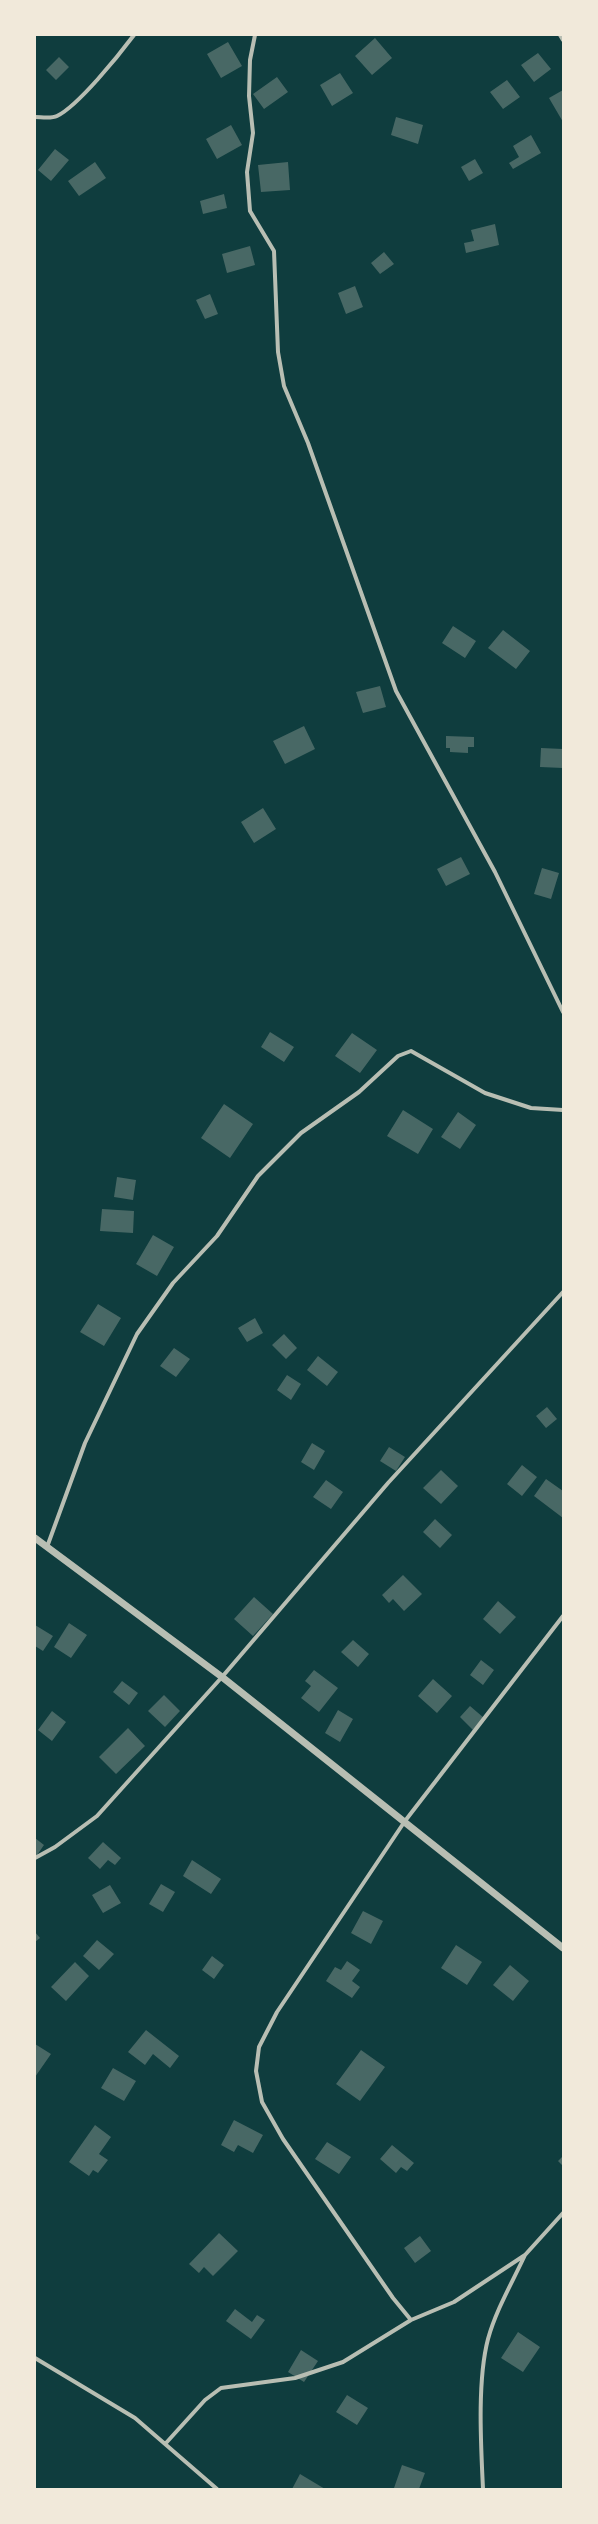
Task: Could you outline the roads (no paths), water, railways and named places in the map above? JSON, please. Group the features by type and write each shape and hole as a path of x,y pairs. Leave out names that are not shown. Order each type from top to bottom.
{"street":[{"path":"35,116 55,117 68,108 117,58 134,35"},
{"path":"256,35 250,60 249,96 253,133 247,172 250,210 274,251 278,352 284,386 310,451 396,690 495,872 563,1012"},
{"path":"560,35 563,40"},
{"path":"46,1547 85,1443 137,1334 173,1283 217,1236 258,1176 301,1133 359,1092 398,1056 411,1051 485,1093 531,1108 563,1110"},
{"path":"35,1858 55,1847 97,1816 222,1677 388,1483 563,1292"},
{"path":"35,1538 222,1677 406,1821 563,1948"},
{"path":"411,2320 393,2298 283,2139 262,2102 256,2071 259,2046 277,2012 406,1821 563,1616"},
{"path":"166,2443 205,2400 221,2388 295,2378 343,2362 411,2320 454,2302 525,2255 563,2213"},
{"path":"483,2489 482,2389 488,2341 497,2313 525,2255"},
{"path":"35,2358 136,2418 217,2489"}]}
